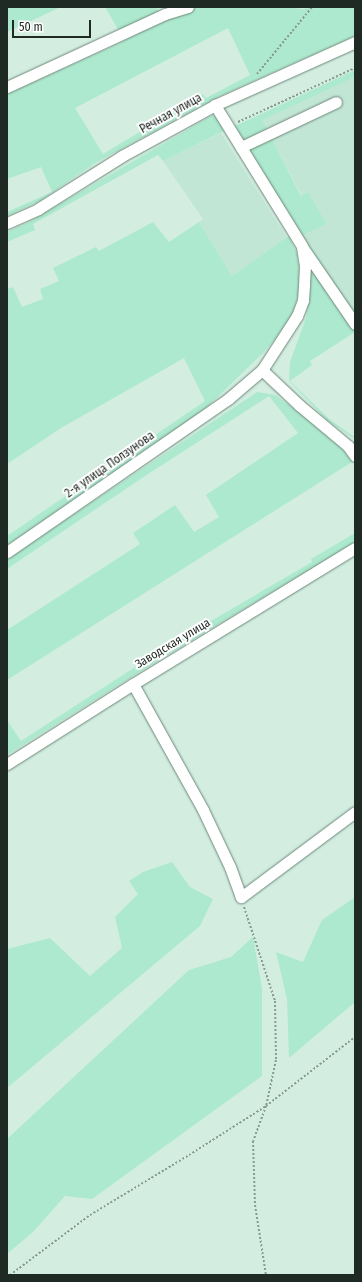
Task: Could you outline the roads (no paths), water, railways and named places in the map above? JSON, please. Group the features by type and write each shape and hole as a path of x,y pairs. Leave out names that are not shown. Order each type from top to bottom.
{"street":[{"path":"7,87 165,14 188,7"},
{"name":"Речная улица","path":"7,223 38,209 122,156 215,105 355,42"},
{"path":"241,147 336,102"},
{"path":"215,105 302,246 355,324"},
{"name":"2-я улица Ползунова","path":"7,552 228,399 262,370 298,316 303,300 305,266 302,246"},
{"path":"262,370 299,405 348,446 355,456"},
{"name":"Заводская улица","path":"7,764 133,684 355,548"},
{"path":"133,684 156,722 203,810 230,868 241,897 355,812"}]}
